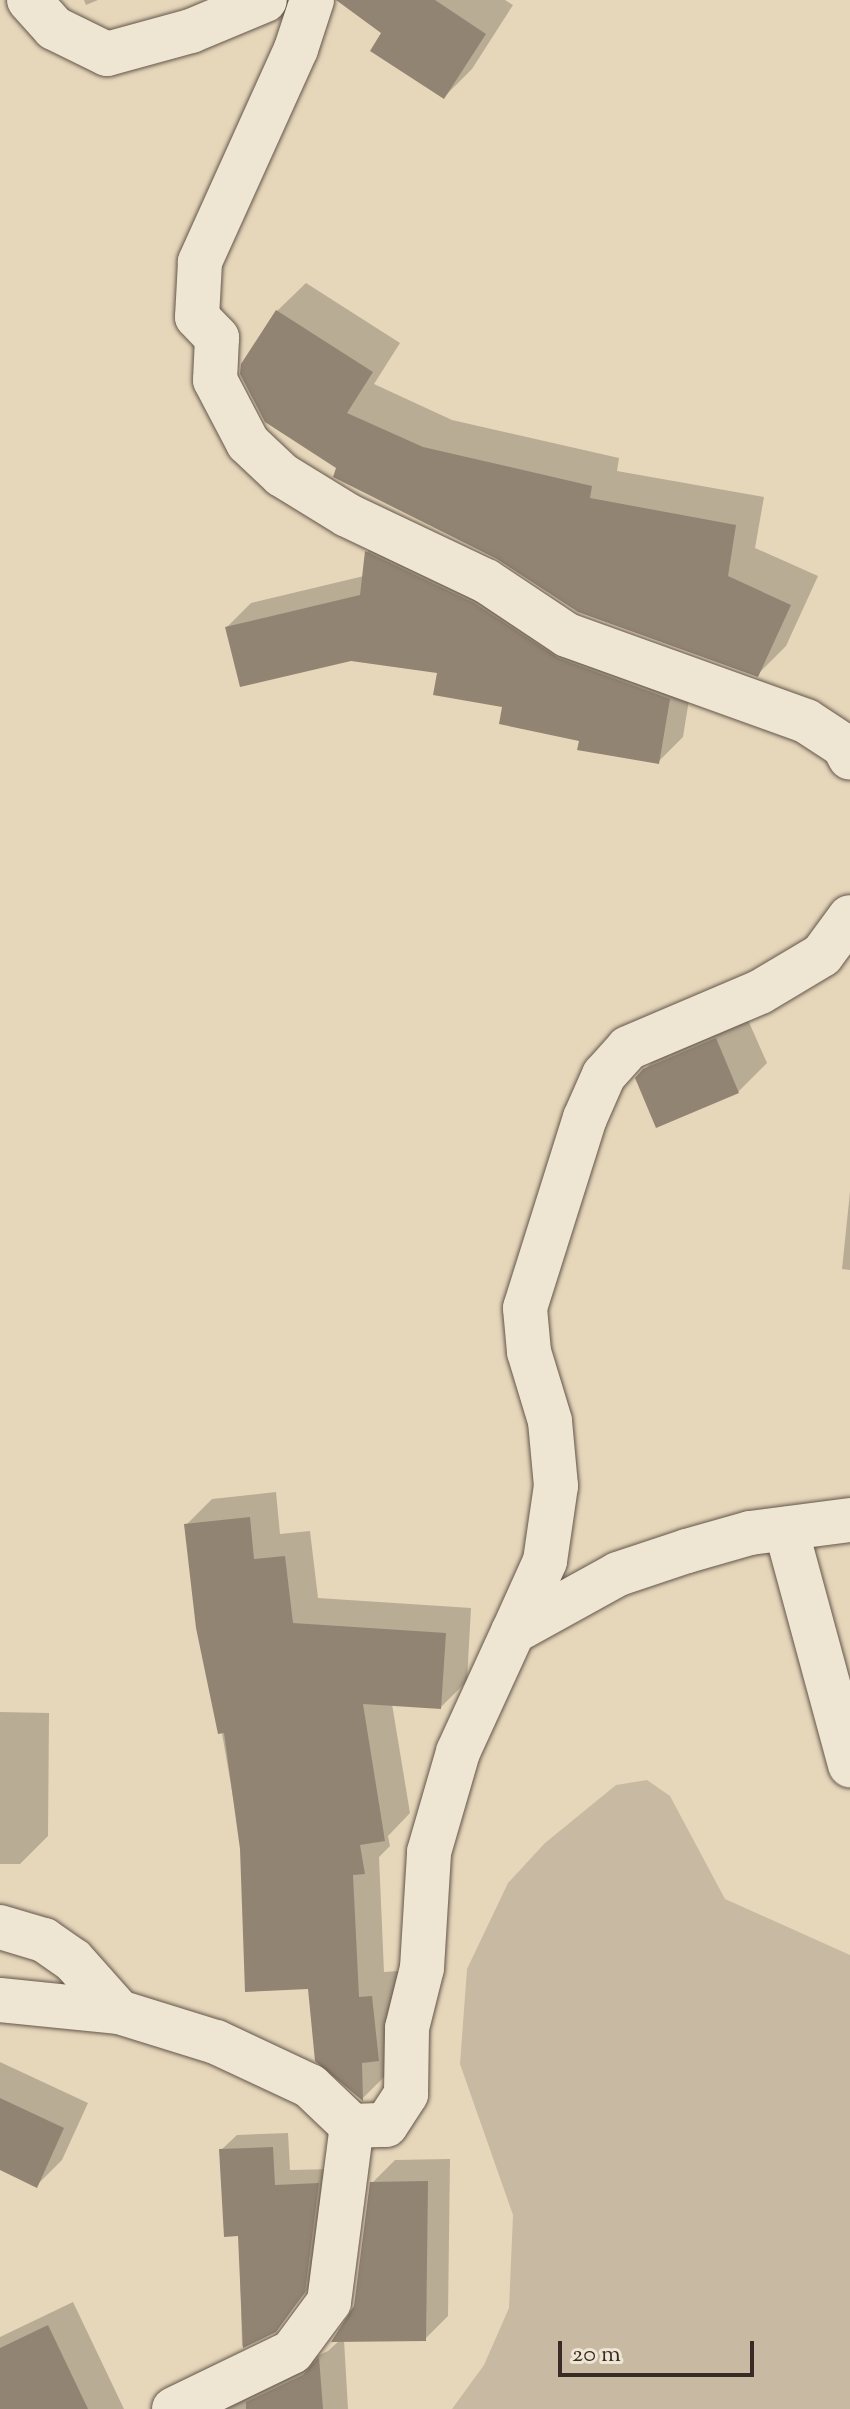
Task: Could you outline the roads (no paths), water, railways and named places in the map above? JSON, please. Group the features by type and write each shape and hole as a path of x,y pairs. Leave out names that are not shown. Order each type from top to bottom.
{"street":[{"path":"29,0 54,28 107,54 191,31 265,0"},
{"path":"312,0 296,49 200,262 197,317 217,338 215,380 248,443 282,475 347,515 486,581 567,635 806,721 844,746 850,758"},
{"path":"0,2000 119,2012 216,2042 310,2086 352,2126 386,2125 406,2094 407,2028 422,1968 429,1852 458,1752 545,1561 556,1486 550,1421 529,1352 525,1308 585,1118 604,1075 628,1048 760,992 822,955 850,917"},
{"path":"513,1632 618,1574 750,1533 850,1520"},
{"path":"786,1529 850,1765"},
{"path":"0,1927 44,1940 73,1960 119,2012"},
{"path":"174,2409 292,2352 329,2302 352,2126"}]}
